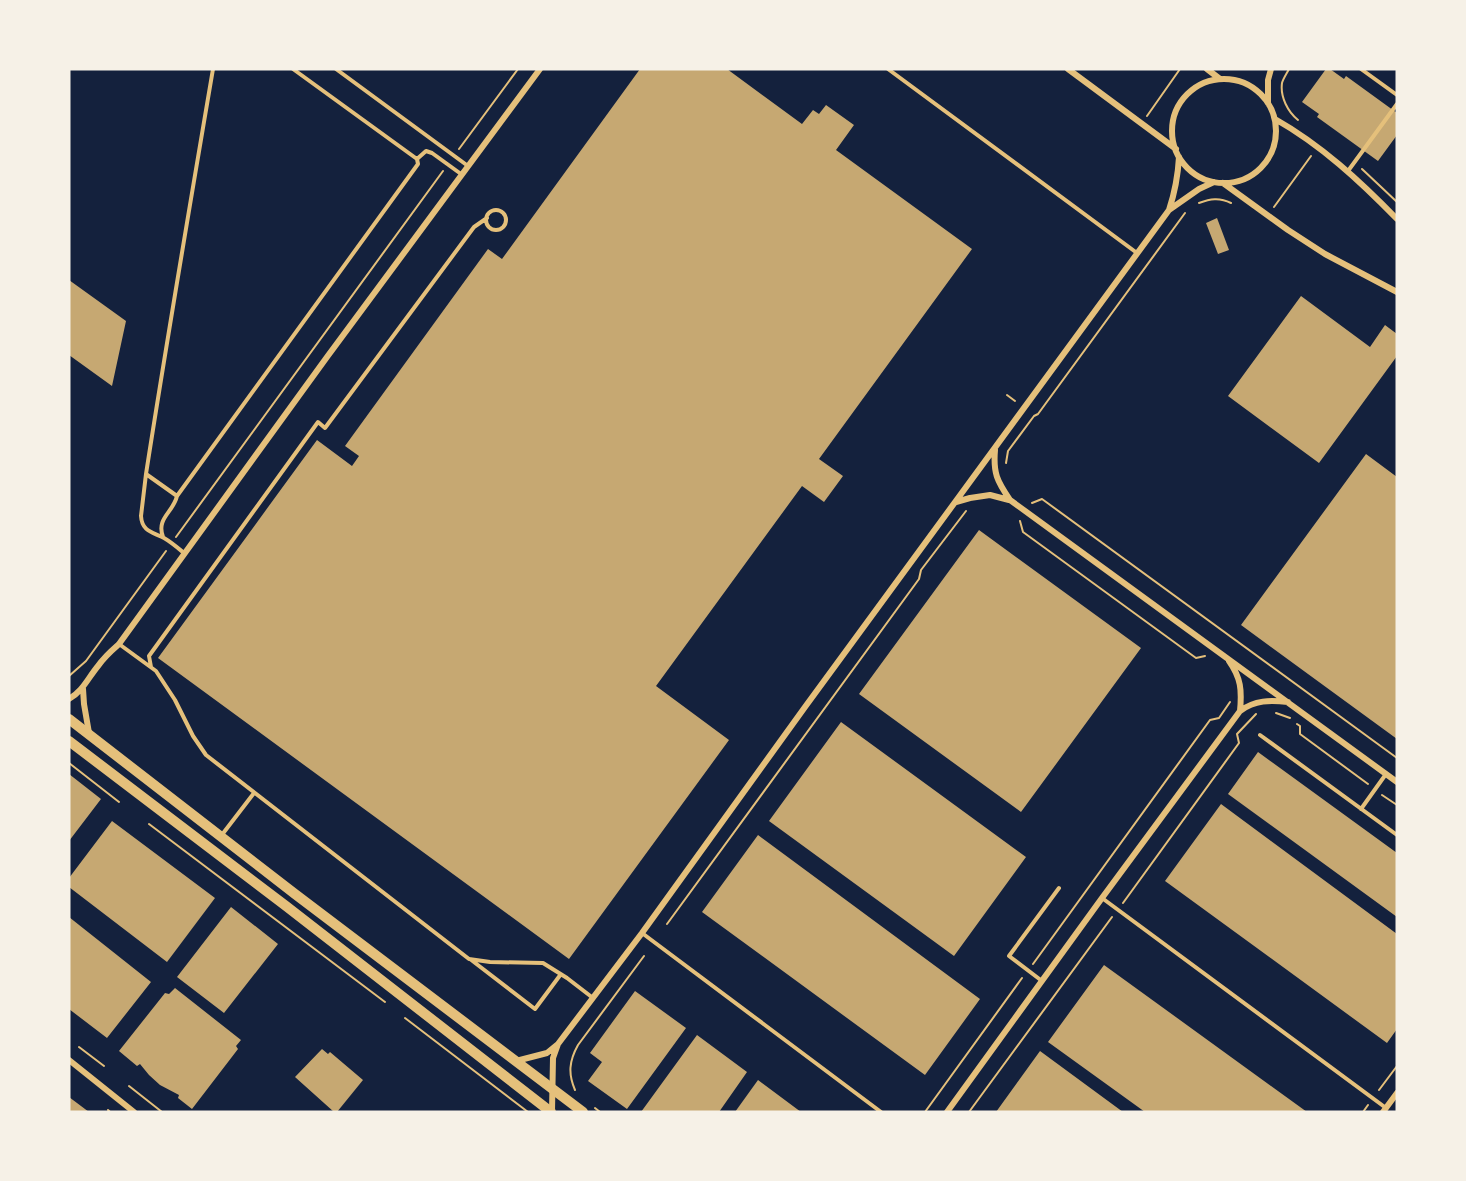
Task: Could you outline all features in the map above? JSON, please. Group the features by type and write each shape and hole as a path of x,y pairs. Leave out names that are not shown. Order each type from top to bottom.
{"street":[{"path":"69,699 82,689 97,666 119,644 540,69"},
{"path":"1068,69 1176,149"},
{"path":"1207,69 1220,79"},
{"path":"1268,103 1268,80 1271,69"},
{"path":"1220,79 1239,81 1256,90 1268,103 1275,120 1275,143 1271,154 1256,172 1234,182 1214,182 1192,172 1179,157 1173,136 1173,122 1185,97 1195,88 1220,79"},
{"path":"1275,120 1290,128 1348,172 1397,219"},
{"path":"516,1061 547,1053 558,1044 642,933 1169,210 1174,194 1179,157"},
{"path":"1169,210 1199,189 1214,182"},
{"path":"1222,183 1325,254 1397,292"},
{"path":"995,449 993,465 998,483 1010,500 1397,782"},
{"path":"956,502 990,495 1010,500"},
{"path":"1227,657 1239,679 1242,695 1240,711"},
{"path":"82,689 90,736"},
{"path":"947,1112 1240,711 1250,704 1265,701 1288,702"},
{"path":"69,719 220,837 552,1089 587,1109"},
{"path":"69,741 552,1112"},
{"path":"552,1112 553,1058 558,1044"},
{"path":"70,1062 134,1112"},
{"path":"1384,1110 1397,1093"}],"lane":[{"path":"185,554 146,529 141,524 141,516 182,247 213,69"},
{"path":"163,538 161,524 177,496 418,164 417,159 293,69"},
{"path":"336,69 468,166"},
{"path":"888,69 1138,253"},
{"path":"1361,69 1397,95"},
{"path":"1348,172 1397,104"},
{"path":"417,159 423,153 432,153 462,175"},
{"path":"151,667 149,656 318,422 325,428 474,227 496,210 502,212 506,221 501,229 495,230 487,225 486,218"},
{"path":"146,474 177,496"},
{"path":"119,644 156,671 206,755 535,1009 561,974"},
{"path":"1260,735 1397,835"},
{"path":"1361,809 1386,774"},
{"path":"220,837 254,793"},
{"path":"1042,981 1009,956 1059,888"},
{"path":"1102,898 1373,1099 1384,1110"},
{"path":"642,933 881,1112"},
{"path":"469,959 490,962 543,963 593,998"}],"path":[{"path":"454,156 518,69"},
{"path":"1142,123 1180,69"},
{"path":"1289,69 1282,84 1284,102 1293,116 1301,122"},
{"path":"1268,215 1317,148"},
{"path":"1354,163 1397,202"},
{"path":"69,676 86,662 448,165"},
{"path":"1195,204 1216,198 1226,200 1238,207"},
{"path":"1006,469 1008,451 1034,416 1038,414 1187,209"},
{"path":"1026,498 1032,504 1042,499 1397,758"},
{"path":"667,924 919,579 921,570 965,511 973,507"},
{"path":"1015,517 1020,521 1023,532 1186,651 1196,657 1207,655"},
{"path":"925,1112 1210,720 1219,718 1231,697"},
{"path":"1270,711 1290,718 1300,726 1300,734 1397,805"},
{"path":"969,1112 1239,743 1237,734 1256,715 1264,712"},
{"path":"69,763 119,802"},
{"path":"149,824 385,1002"},
{"path":"577,1094 571,1077 572,1055 645,956"},
{"path":"405,1018 528,1112"},
{"path":"79,1047 104,1066"},
{"path":"1363,1112 1397,1066"},
{"path":"129,1086 162,1112"},
{"path":"587,1109 600,1112"}],"building":[{"path":"640,69 727,69 802,124 813,110 819,114 826,105 854,125 836,150 972,249 819,459 843,476 824,502 802,486 656,686 729,740 569,959 158,658 317,440 352,466 359,456 345,446 488,249 502,259"},
{"path":"1326,69 1330,69 1344,79 1346,76 1397,113 1397,135 1378,161 1317,117 1319,114 1302,102"},
{"path":"1217,218 1229,250 1218,254 1206,223"},
{"path":"69,280 126,321 112,386 69,355"},
{"path":"1301,296 1370,347 1385,325 1397,334 1397,356 1319,463 1228,396"},
{"path":"1366,454 1397,477 1397,739 1241,625"},
{"path":"979,530 1141,648 1021,812 859,694"},
{"path":"841,722 1026,857 954,956 769,821"},
{"path":"1258,752 1397,853 1397,917 1228,794"},
{"path":"69,774 101,799 69,841"},
{"path":"1221,804 1397,934 1397,1029 1387,1043 1165,881"},
{"path":"112,821 215,898 167,962 69,887 69,878"},
{"path":"758,835 980,999 925,1075 702,912"},
{"path":"231,907 278,944 224,1013 177,977"},
{"path":"69,917 151,982 107,1038 69,1009"},
{"path":"1104,965 1307,1112 1145,1112 1048,1042"},
{"path":"175,988 241,1040 236,1046 238,1049 192,1109 178,1098 179,1095 160,1085 140,1064 137,1066 119,1051 165,993 169,994"},
{"path":"635,991 686,1028 627,1109 588,1081 602,1062 590,1053"},
{"path":"697,1035 747,1072 719,1112 641,1112"},
{"path":"322,1049 328,1054 330,1052 363,1080 337,1112 334,1112 295,1077"},
{"path":"1040,1051 1123,1112 996,1112"},
{"path":"758,1080 801,1112 735,1112"},
{"path":"69,1097 89,1112 69,1112"}]}
